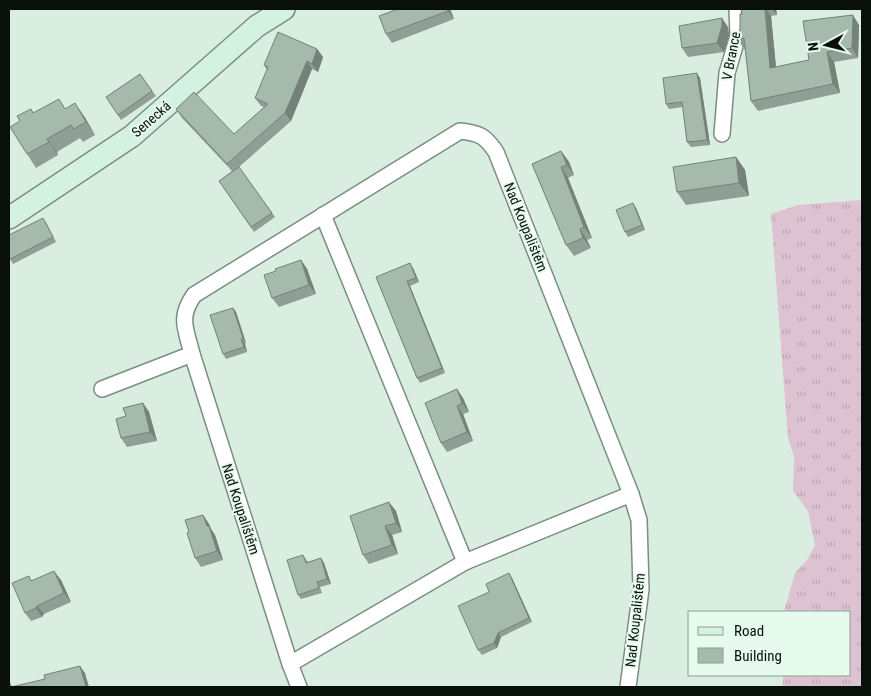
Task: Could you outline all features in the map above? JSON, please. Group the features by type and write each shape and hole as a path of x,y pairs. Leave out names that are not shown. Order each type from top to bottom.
{"street":[{"name":"Senecká","path":"9,218 132,136 257,26 284,9"},
{"name":"V Brance","path":"722,134 727,73 738,36 737,9"},
{"name":"Nad Koupalištěm","path":"299,687 290,664 192,354 184,320 186,306 194,295 460,131 475,132 487,138 496,152 631,494 639,520 641,589 628,687"},
{"path":"323,215 466,562"},
{"path":"102,389 192,354"},
{"path":"290,664 466,562 631,494"}],"green space":[{"path":"862,200 862,687 783,687 783,676 851,676 851,611 784,611 795,573 807,560 815,545 808,511 793,491 794,457 788,438 771,214 798,205"}],"building":[{"path":"398,9 447,9 448,11 386,34 379,16"},
{"path":"741,9 765,9 770,68 809,60 803,21 853,15 852,48 827,52 833,84 751,101 744,38 737,39 740,29 740,14 742,14"},
{"path":"722,18 722,26 717,43 682,48 679,26"},
{"path":"278,32 317,49 312,64 307,61 285,113 227,164 176,109 194,92 234,134 268,104 255,98 268,67 264,65"},
{"path":"697,73 707,140 687,142 682,102 666,104 663,78"},
{"path":"140,74 152,91 118,115 106,97"},
{"path":"59,99 65,109 75,103 86,122 74,129 71,125 47,139 49,142 27,154 10,127 20,121 17,116 31,109 33,113"},
{"path":"561,151 567,165 561,167 584,227 580,229 583,238 566,245 532,164"},
{"path":"736,157 739,183 677,192 673,167"},
{"path":"239,167 272,213 251,227 219,181"},
{"path":"633,203 642,225 625,232 616,210"},
{"path":"43,218 53,237 10,259 9,235"},
{"path":"301,260 309,285 272,298 264,275"},
{"path":"410,263 416,278 407,281 442,368 417,378 376,277"},
{"path":"233,308 244,347 223,354 210,315"},
{"path":"457,389 462,403 457,406 467,432 441,443 425,403"},
{"path":"143,403 150,432 121,438 116,419 126,416 123,408"},
{"path":"389,502 396,523 385,526 392,545 363,555 350,516"},
{"path":"203,515 207,526 209,526 217,551 195,558 185,520"},
{"path":"303,555 306,563 321,558 327,579 317,582 319,588 298,595 287,560"},
{"path":"54,571 64,593 25,613 12,583 29,576 31,581"},
{"path":"509,573 529,618 498,633 494,643 478,650 458,606 489,592 486,584"},
{"path":"80,666 86,687 11,687 45,679 44,675"}]}
